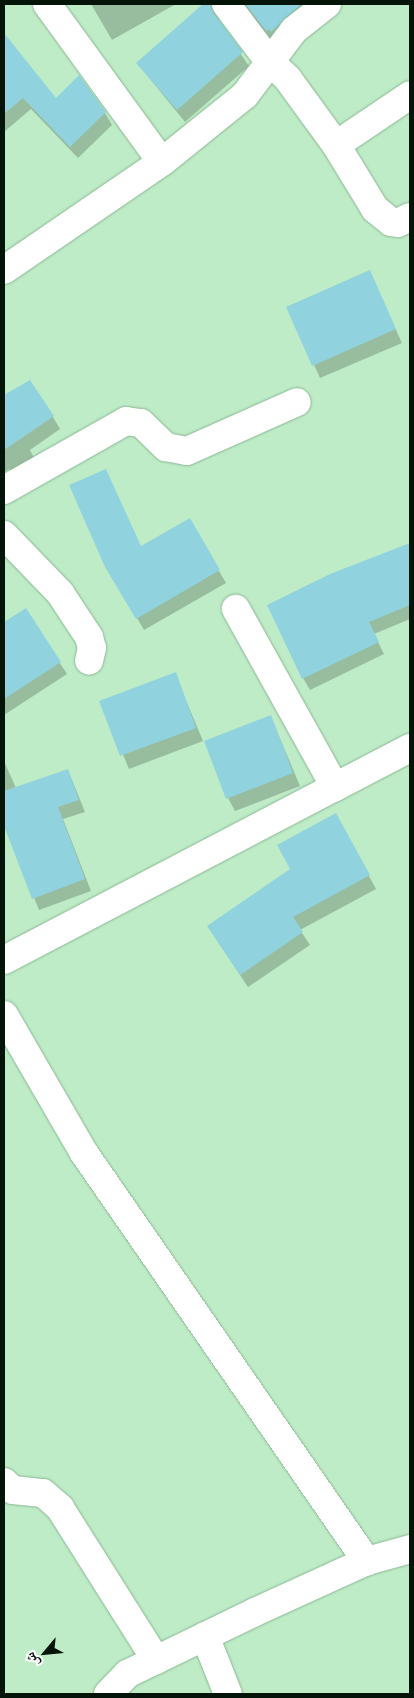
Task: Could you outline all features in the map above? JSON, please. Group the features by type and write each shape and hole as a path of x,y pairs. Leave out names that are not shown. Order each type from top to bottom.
{"street":[{"path":"46,4 162,162"},
{"path":"226,4 270,61 288,79 336,145 375,209 391,222 398,224 410,217"},
{"path":"4,270 162,162 245,95 294,30 327,4"},
{"path":"336,145 410,95"},
{"path":"4,490 126,421 142,423 166,447 187,451 297,402"},
{"path":"4,535 65,600 89,637 92,648 89,660"},
{"path":"236,609 335,787"},
{"path":"4,960 410,748"},
{"path":"4,1017 84,1153 367,1561"},
{"path":"4,1482 13,1490 43,1493 57,1504 156,1660"},
{"path":"108,1694 127,1674 205,1636 367,1561 410,1549"},
{"path":"205,1636 228,1694"}],"building":[{"path":"203,4 211,4 214,13 243,52 177,110 136,63"},
{"path":"245,4 302,4 271,32 269,29 266,31"},
{"path":"4,33 56,98 79,75 106,112 70,147 23,98 4,114"},
{"path":"370,270 396,329 312,366 286,307"},
{"path":"30,380 54,416 4,450 4,395"},
{"path":"106,469 141,546 190,518 220,570 136,619 105,567 69,485"},
{"path":"410,543 410,605 369,622 379,642 302,679 267,605 330,574"},
{"path":"26,608 61,662 4,699 4,622"},
{"path":"176,672 196,728 120,756 99,701"},
{"path":"271,715 293,773 226,799 204,741"},
{"path":"68,769 79,800 58,807 85,879 32,899 4,826 4,791"},
{"path":"336,813 370,875 293,917 303,932 240,975 207,926 290,869 277,845"}]}
